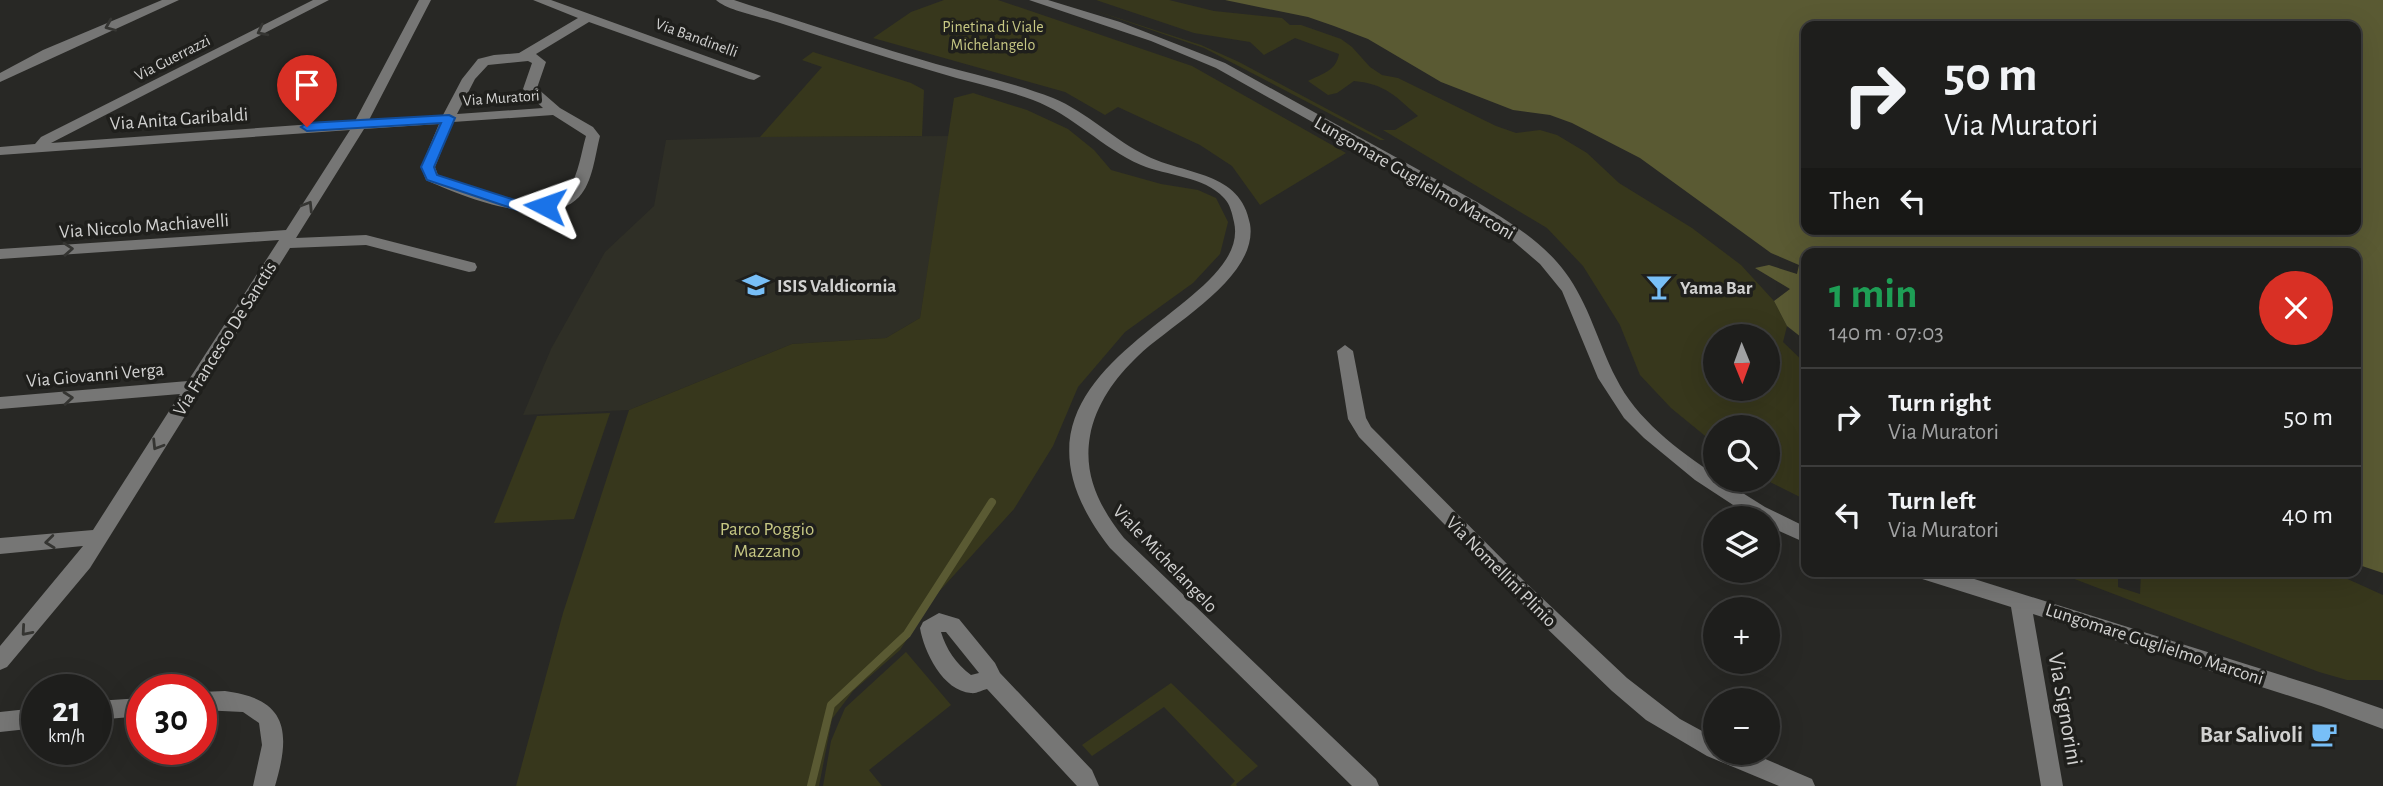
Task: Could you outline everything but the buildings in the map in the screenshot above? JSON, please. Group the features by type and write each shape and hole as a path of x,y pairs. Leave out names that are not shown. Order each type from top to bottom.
{"street":[{"path":"0,78 48,53 173,0"},
{"name":"Via Guerrazzi","path":"39,148 46,140 323,0"},
{"name":"Via Francesco De Sanctis","path":"0,661 69,582 100,537 361,123 425,0"},
{"name":"Via Bandinelli","path":"539,0 754,76"},
{"name":"Viale Michelangelo","path":"722,0 878,51 1048,101 1088,122 1145,162 1213,182 1229,194 1238,208 1243,227 1241,245 1229,267 1214,285 1158,330 1102,387 1088,409 1082,429 1080,475 1096,518 1117,543 1368,786"},
{"name":"Lungomare Guglielmo Marconi","path":"1035,0 1197,54 1501,223 1549,262 1569,287 1615,394 1629,415 1720,486 1760,512 1801,532"},
{"path":"521,58 589,17"},
{"name":"Via Muratori","path":"531,57 539,62 530,89 555,111 588,130 593,136 575,192 563,202 537,207 520,206 431,177 428,167 449,118 478,65 489,60 531,57"},
{"name":"Via Muratori","path":"361,123 555,111"},
{"name":"Via Anita Garibaldi","path":"0,150 361,123"},
{"name":"Via Niccolo Machiavelli","path":"0,254 288,238 366,240 469,267"},
{"name":"Via Nomellini Plinio","path":"1345,351 1357,419 1365,432 1526,597 1634,698 1657,718 1703,743"},
{"name":"Via Giovanni Verga","path":"0,403 193,387"},
{"path":"0,546 100,537"},
{"name":"Lungomare Guglielmo Marconi","path":"1943,577 2382,717"},
{"name":"Via Signorini","path":"2020,600 2052,786"},
{"path":"992,679 1084,777 1088,786"},
{"path":"217,700 244,702 259,709 270,720 274,735 272,761 264,786"},
{"path":"0,722 21,720"},
{"path":"1754,765 1804,786"}],"shaded area":[{"path":"1225,0 2383,0 2383,573 2361,566 2361,248 1801,248 1801,337 1787,326 1774,301 1790,289 1755,268 1769,265 1797,274 1799,265 1771,253 1640,158 1572,123 1550,115 1513,110 1441,82 1368,39 1308,17"},
{"name":"ISIS Valdicornia","path":"950,136 920,318 886,338 792,344 629,410 523,415 551,349 605,252 654,206 666,140"}],"green space":[{"name":"Pinetina di Viale Michelangelo","path":"944,0 998,0 1192,66 1346,153 1260,205 1232,166 1200,145 1118,107 1105,115 1065,92 873,38 911,12"},
{"path":"1096,0 1169,0 1214,11 1282,18 1290,25 1301,25 1341,39 1382,75 1398,78 1496,126 1516,133 1540,130 1557,135 1587,153 1619,183 1692,228 1741,265 1774,301 1787,326 1783,342 1801,359 1801,498 1780,487 1780,415 1703,415 1703,434 1671,408 1640,375 1620,325 1583,266 1547,228 1383,130 1395,130 1418,116 1397,97 1383,88 1354,81 1337,93 1328,95 1308,81 1332,68 1339,54 1295,38 1264,55 1250,42 1194,33"},
{"path":"1093,10 1201,45 1239,62 1385,140 1380,140 1204,48"},
{"path":"813,52 911,83 924,90 922,136 760,137 822,67 802,60"},
{"name":"Parco Poggio Mazzano","path":"973,93 1027,110 1068,129 1094,150 1111,170 1161,184 1198,190 1216,198 1228,222 1220,254 1193,283 1125,332 1078,387 1053,446 1014,509 935,596 900,650 853,691 832,719 819,786 516,786 563,613 629,410 792,344 886,338 920,318 954,98"},
{"path":"610,413 574,519 494,523 537,416"},
{"path":"2069,577 2118,577 2118,587 2140,594 2141,577 2343,577 2383,595 2383,680 2347,680 2319,672"},
{"path":"906,652 951,705 869,770 882,786 823,786 831,741 845,708"},
{"path":"1171,683 1258,766 1236,784 1237,786 1230,786 1235,781 1164,707 1092,756 1082,745"}],"waterway":[{"path":"811,786 831,705 907,634 992,502"}],"place":[{"name":"ISIS Valdicornia","path":"756,285"},
{"name":"Yama Bar","path":"1659,287"},
{"name":"Bar Salivoli","path":"2324,734"}],"route":[{"path":"307,127 449,118 428,167 431,177 520,206 545,206"}]}
